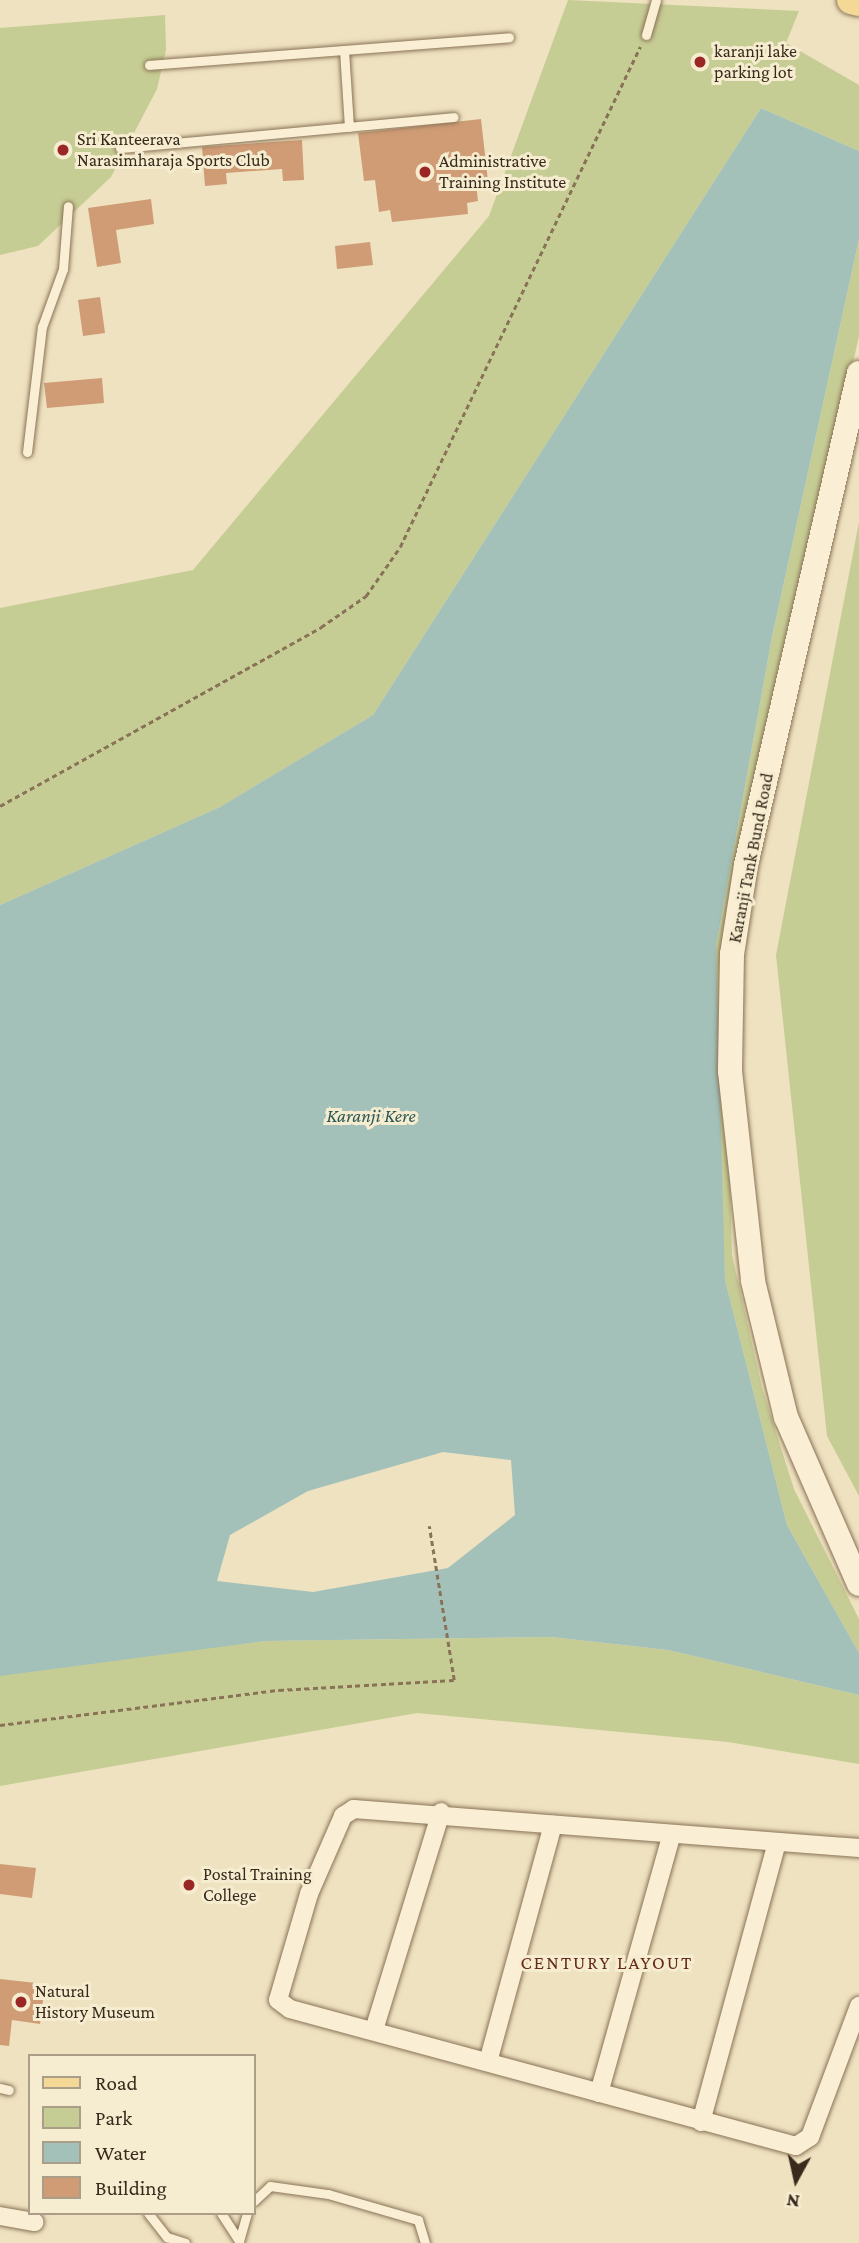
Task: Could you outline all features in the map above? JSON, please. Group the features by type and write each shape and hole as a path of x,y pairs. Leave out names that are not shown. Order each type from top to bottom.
{"main road":[{"path":"851,0 859,2"}],"street":[{"name":"Karanji Tank Bund Road","path":"859,373 746,865 732,954 730,1071 753,1281 786,1417 859,1584"},
{"path":"859,1849 671,1837 382,1807 346,1812 299,1920 280,2004 796,2146 806,2142 859,2006"},
{"path":"374,2031 441,1812"},
{"path":"488,2062 553,1825"},
{"path":"599,2093 671,1837"},
{"path":"701,2122 777,1843"},
{"path":"0,2216 34,2222"}],"lane":[{"path":"646,35 656,0"},
{"path":"149,65 509,37"},
{"path":"344,50 349,127"},
{"path":"120,148 454,117"},
{"path":"27,452 42,327 64,269 68,206"},
{"path":"256,2199 270,2186 328,2194 418,2220 425,2243"},
{"path":"150,2215 167,2237 184,2243"},
{"path":"222,2215 237,2242"},
{"path":"237,2242 246,2215"}],"path":[{"path":"0,806 321,627 366,596 400,547 646,35"},
{"path":"0,1725 265,1692 454,1680 454,1658 429,1526"}],"green space":[{"path":"568,0 799,11 786,43 859,85 859,151 761,108 373,715 220,807 0,905 0,608 193,570 489,216"},
{"name":"Sri Kanteerava Narasimharaja Sports Club","path":"165,15 166,50 157,89 111,177 38,246 0,255 0,28"},
{"path":"859,239 859,336 723,942 732,1255 762,1388 794,1489 859,1619 859,1653 787,1525 725,1280 714,1073 716,946 772,637"},
{"path":"859,522 859,1496 827,1436 776,955"},
{"path":"551,1637 668,1650 859,1695 859,1764 728,1742 417,1713 0,1786 0,1676 27,1668 266,1641"}],"water":[{"name":"Karanji Kere","path":"761,108 859,151 859,239 772,637 716,946 725,1280 787,1525 859,1653 859,1695 668,1650 551,1637 266,1641 0,1676 0,905 220,807 373,715","holes":["443,1452 511,1460 515,1515 448,1568 313,1592 217,1581 230,1535 308,1491"]}],"building":[{"path":"481,119 488,181 476,182 478,201 467,203 468,214 392,222 390,210 379,212 375,180 364,181 358,133"},
{"path":"302,140 304,180 283,181 282,169 226,173 227,184 205,186 202,147"},
{"path":"151,199 154,224 116,230 121,263 97,267 88,208"},
{"path":"370,242 373,265 337,269 335,246"},
{"path":"100,297 105,333 83,336 78,300"},
{"path":"102,378 104,403 47,408 44,383"},
{"path":"0,1864 36,1868 32,1898 0,1894"},
{"name":"Natural History Museum","path":"0,1979 45,1984 40,2024 12,2020 9,2046 0,2045"}],"place":[{"name":"karanji lake parking lot","path":"700,62"},
{"name":"Sri Kanteerava Narasimharaja Sports Club","path":"63,150"},
{"name":"Administrative Training Institute","path":"425,172"},
{"name":"Postal Training College","path":"189,1885"},
{"name":"Natural History Museum","path":"21,2002"}],"district":[{"name":"CENTURY LAYOUT","path":"607,1963"}]}
